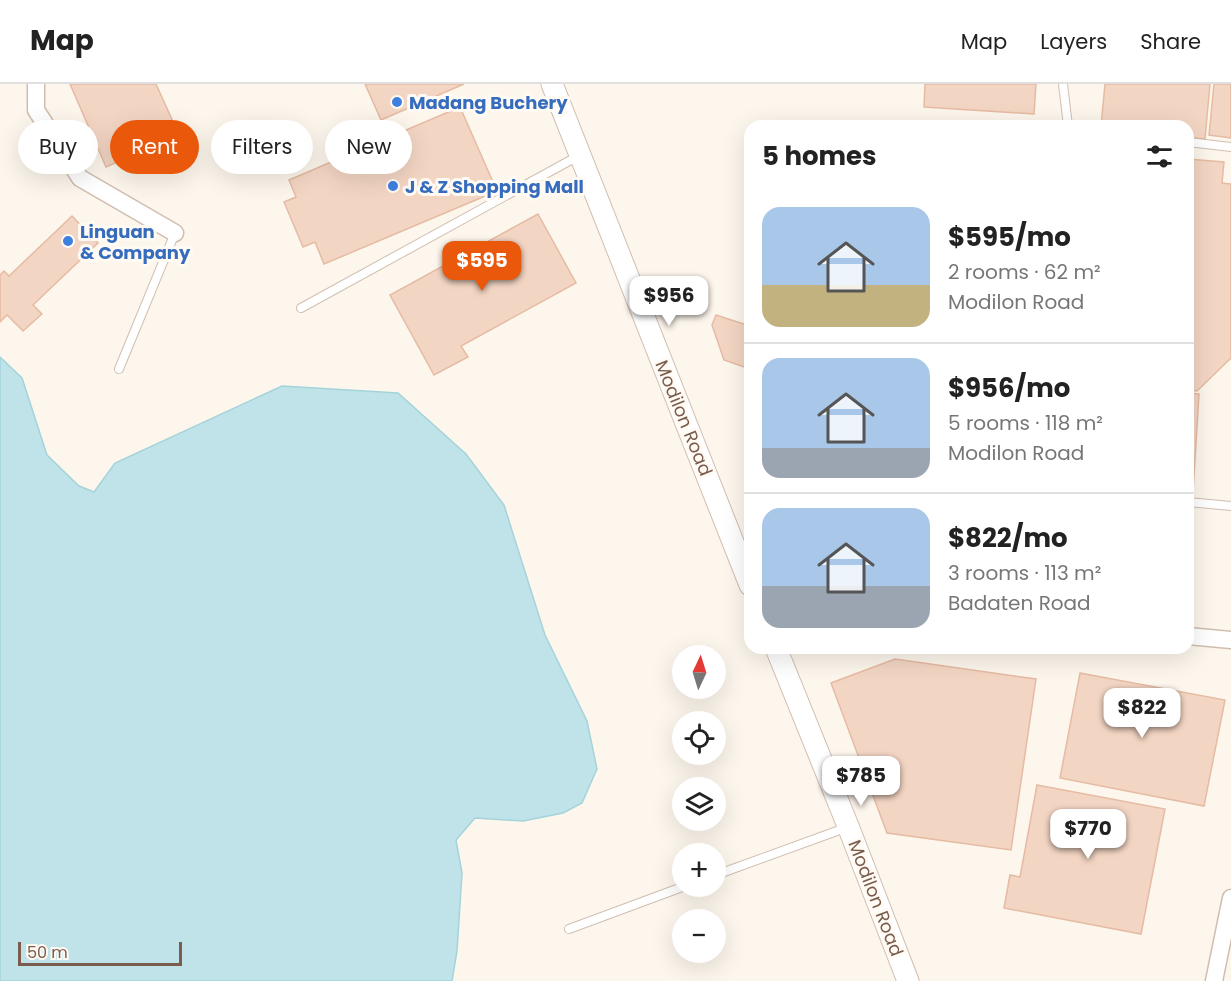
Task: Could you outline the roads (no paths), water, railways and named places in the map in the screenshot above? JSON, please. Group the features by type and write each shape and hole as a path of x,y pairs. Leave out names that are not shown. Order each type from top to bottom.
{"street":[{"path":"36,84 36,110 80,178 175,233"},
{"name":"Modilon Road","path":"552,84 744,570"},
{"path":"1194,637 1231,640"},
{"name":"Modilon Road","path":"778,654 908,981"},
{"path":"1214,981 1231,898"}],"lane":[{"path":"1063,84 1067,120"},
{"path":"1194,143 1231,147"},
{"path":"301,308 580,154"},
{"path":"118,369 175,233"},
{"path":"1194,503 1231,506"},
{"path":"726,871 848,826"},
{"path":"569,929 672,891"}],"water":[{"path":"0,357 22,378 47,455 79,486 94,492 115,463 282,386 398,393 466,454 504,505 545,635 587,721 597,769 582,803 563,813 523,821 475,818 456,840 462,873 457,951 452,981 0,981"}],"place":[{"name":"Madang Buchery","path":"397,102"},
{"name":"J & Z Shopping Mall","path":"393,186"},
{"name":"Linguan & Company","path":"68,241"}]}
